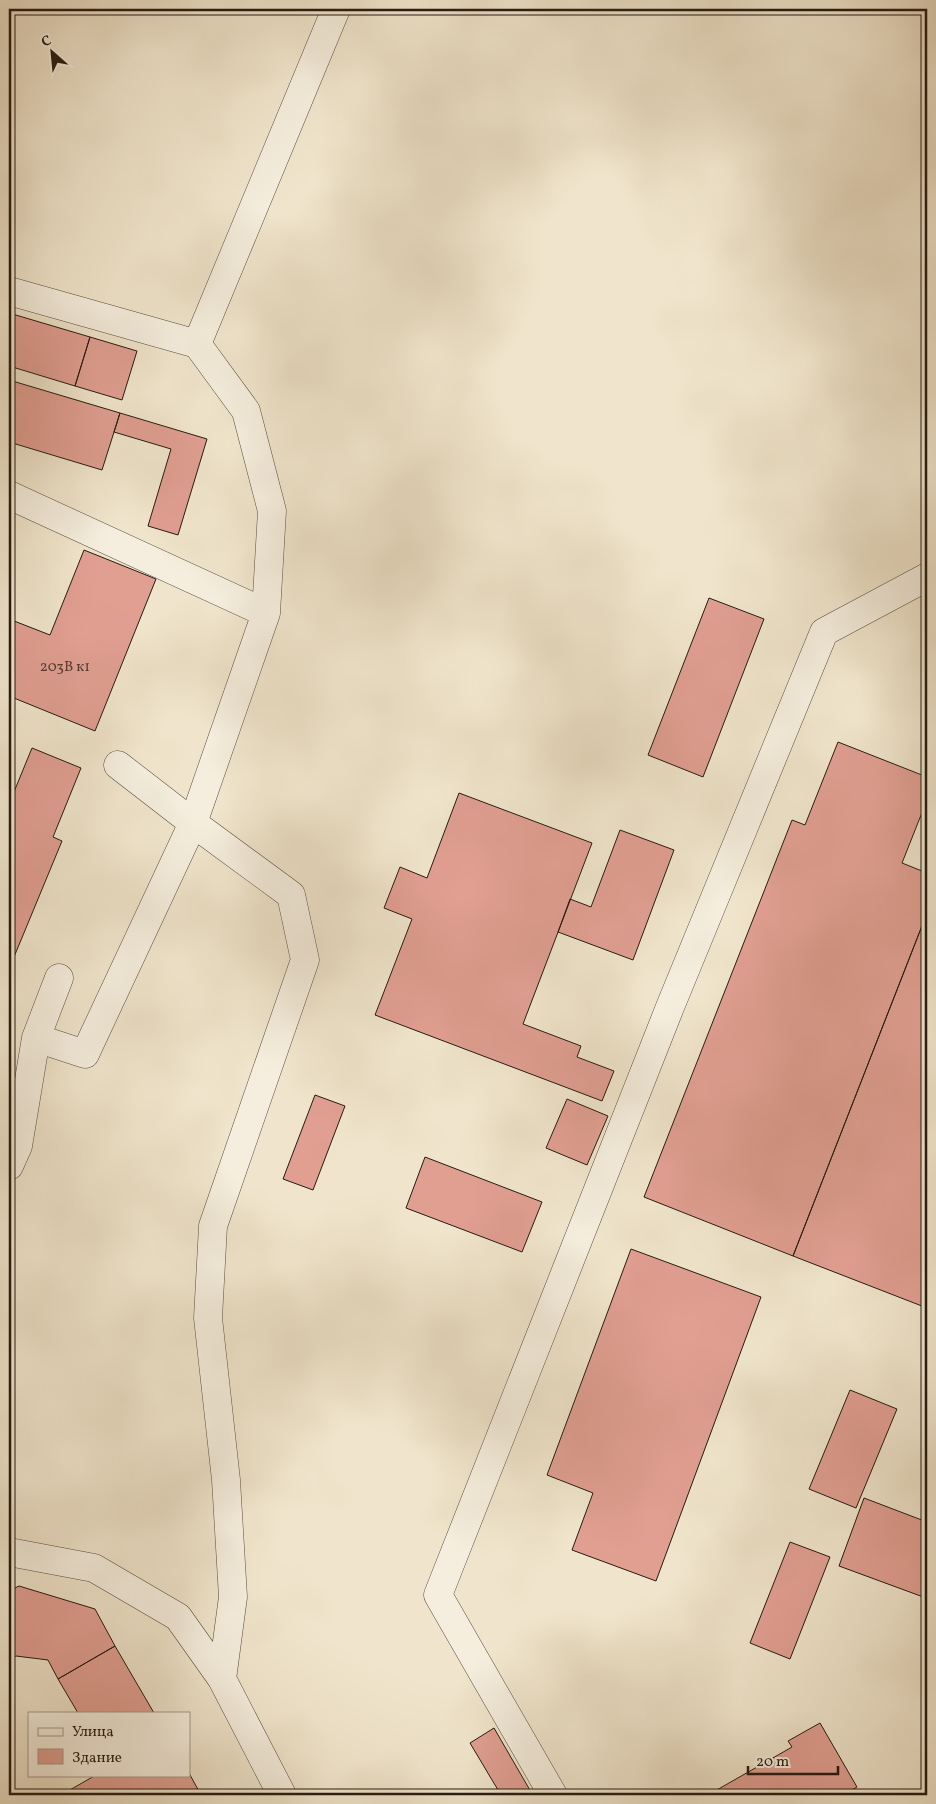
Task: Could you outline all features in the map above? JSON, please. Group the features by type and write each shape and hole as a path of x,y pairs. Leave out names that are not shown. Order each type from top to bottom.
{"lane":[{"path":"197,344 336,9"},
{"path":"9,291 197,344 246,411 272,511 266,613 192,823 85,1054 36,1038"},
{"path":"9,495 266,613"},
{"path":"554,1795 438,1595 666,1016 824,632 927,577"},
{"path":"118,765 192,823 291,895 305,960 213,1226 208,1318 226,1480 233,1597 222,1679"},
{"path":"12,1151 36,1038 59,978"},
{"path":"9,1552 94,1568 178,1617 222,1679 282,1795"}],"building":[{"path":"9,313 90,337 75,386 9,366"},
{"path":"90,337 137,351 122,400 75,386"},
{"path":"9,380 120,413 102,470 9,442"},
{"path":"120,413 207,439 178,535 148,526 171,449 114,432"},
{"path":"84,550 156,579 95,731 9,696 9,619 50,635"},
{"path":"709,598 764,619 703,777 648,755"},
{"path":"838,742 927,777 927,800 902,863 927,873 927,913 793,1256 644,1197 792,820 805,825"},
{"path":"32,748 81,768 53,837 62,841 9,969 9,804"},
{"path":"459,793 592,843 523,1024 581,1046 577,1057 614,1071 602,1101 375,1015 412,919 384,908 400,867 427,878"},
{"path":"620,830 674,850 633,960 558,932 570,899 591,907"},
{"path":"927,913 927,1308 793,1256"},
{"path":"315,1095 345,1106 313,1190 283,1179"},
{"path":"567,1099 608,1116 587,1165 546,1148"},
{"path":"425,1157 542,1202 522,1252 406,1208"},
{"path":"631,1249 761,1297 656,1581 572,1550 593,1493 547,1475"},
{"path":"850,1390 897,1409 856,1508 809,1489"},
{"path":"864,1498 927,1522 926,1598 839,1566"},
{"path":"790,1542 830,1557 790,1659 750,1643"},
{"path":"19,1586 95,1609 115,1646 58,1679 48,1660 16,1656 9,1660 9,1591"},
{"path":"115,1646 153,1712 77,1712 58,1679"},
{"path":"820,1723 857,1787 843,1795 708,1795 792,1747 788,1741"},
{"path":"494,1728 531,1792 525,1795 501,1795 470,1743"},
{"path":"190,1775 201,1795 61,1795 94,1776"}]}
